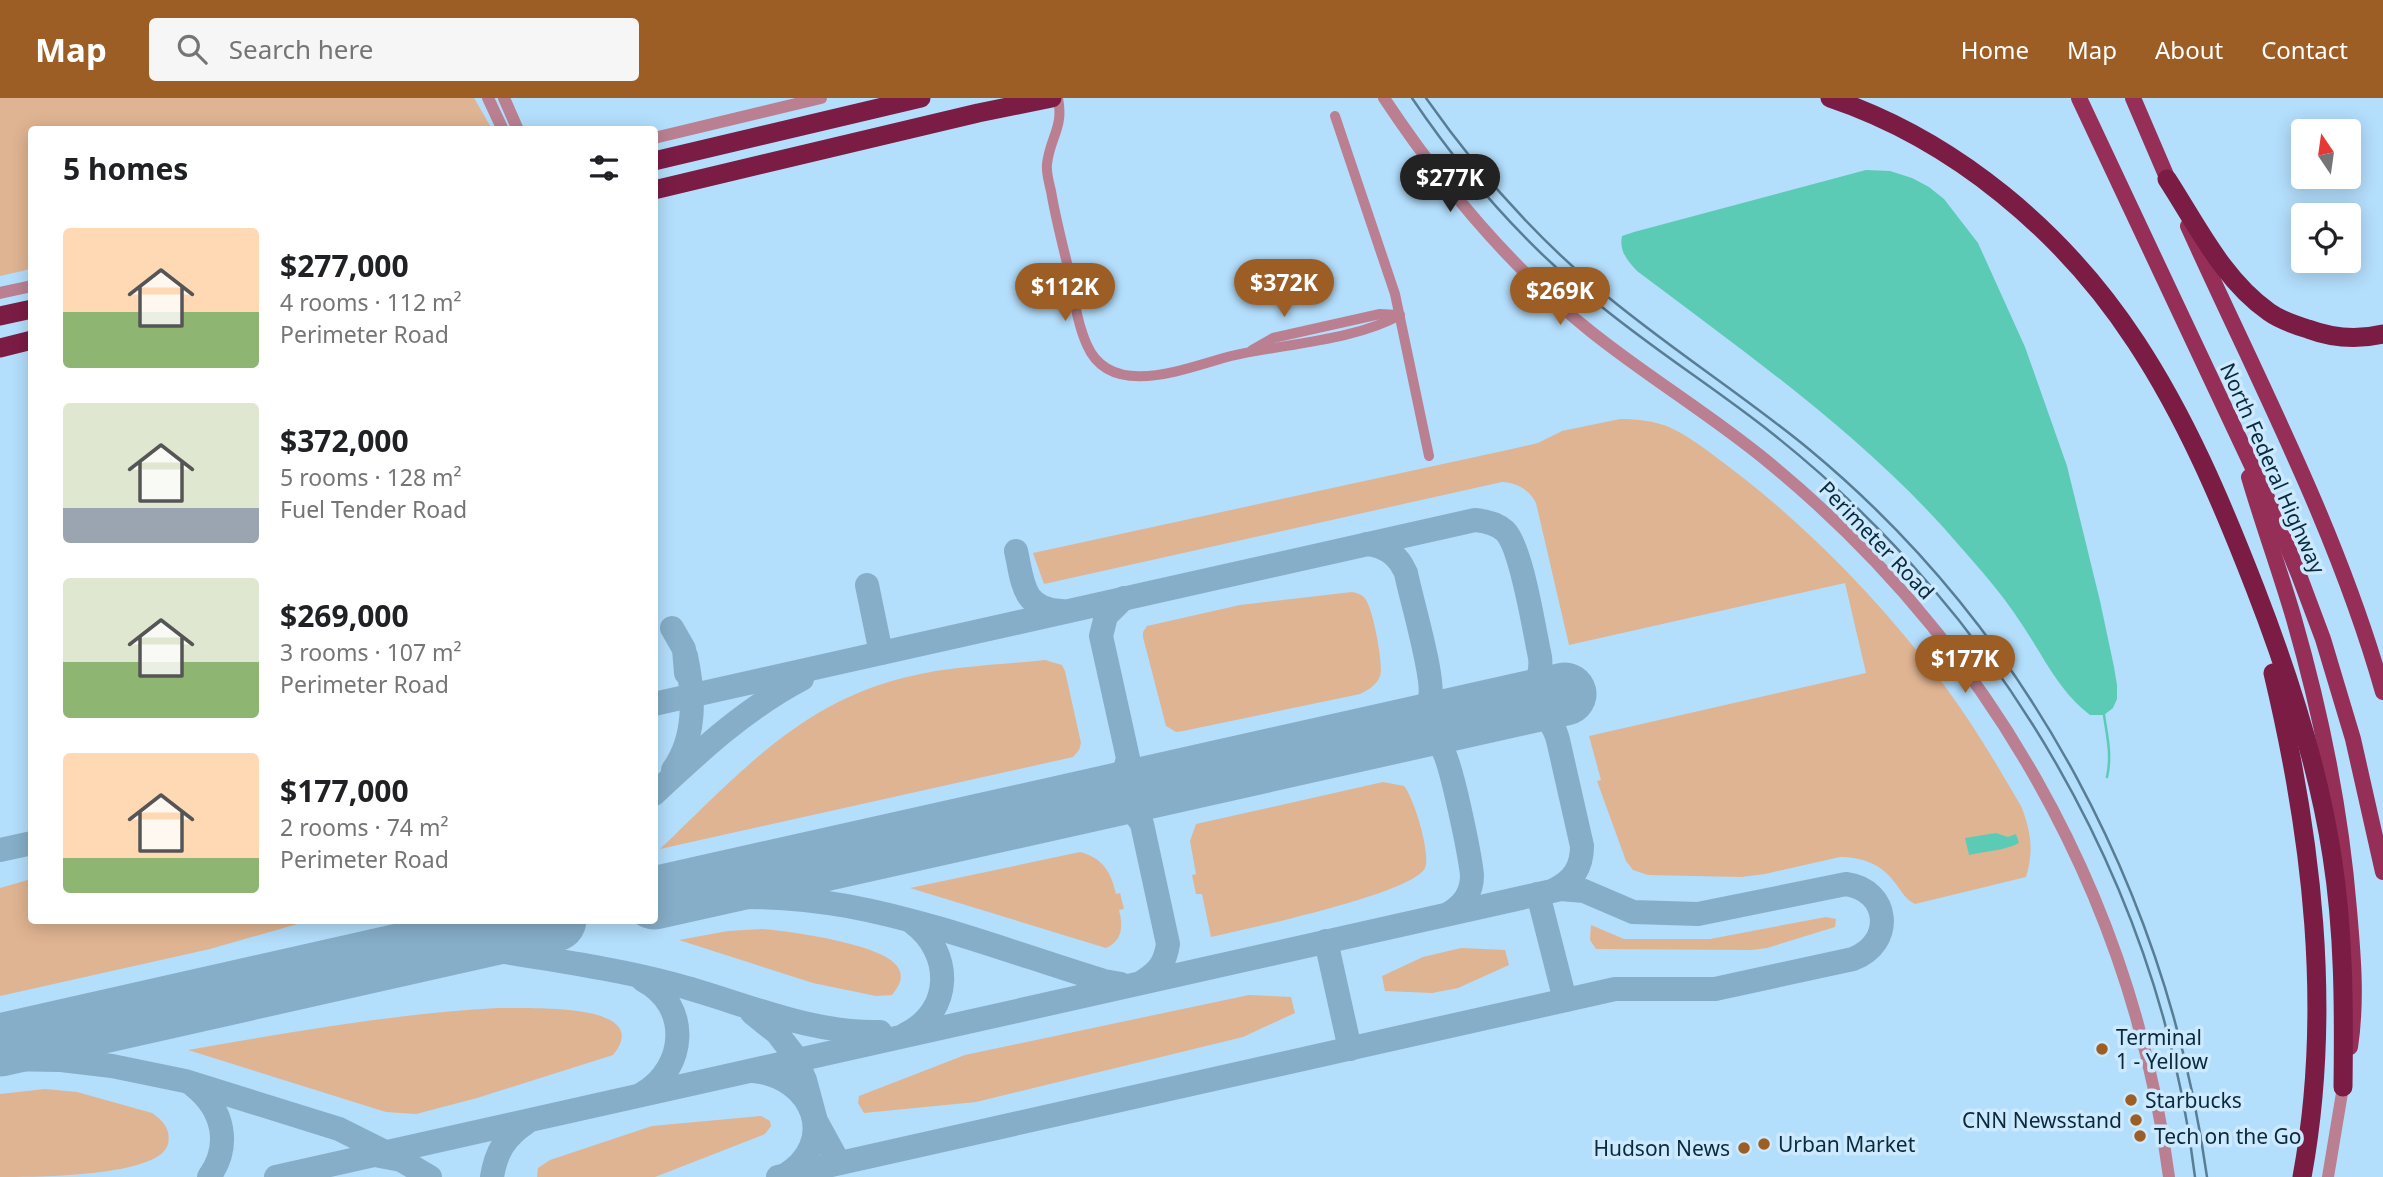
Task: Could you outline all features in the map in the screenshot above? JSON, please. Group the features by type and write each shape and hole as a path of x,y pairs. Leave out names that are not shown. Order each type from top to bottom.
{"highway":[{"path":"658,160 921,98"},
{"path":"658,189 1052,98"},
{"path":"1830,98 1906,131 1965,167 2020,209 2071,259 2116,313 2161,383 2205,471 2245,563 2287,679 2318,790 2332,853 2343,954 2343,1087"},
{"path":"2167,179 2230,275 2247,295 2271,314 2321,334 2346,338 2383,334"},
{"path":"0,316 28,310"},
{"path":"0,348 28,341"},
{"path":"2245,563 2291,756 2311,897 2317,1033 2312,1102 2302,1177"}],"main road":[{"name":"North Federal Highway","path":"2078,98 2269,502 2323,639 2353,738 2383,872"},
{"name":"North Federal Highway","path":"2133,98 2167,179 2308,487 2357,611 2383,692"},
{"path":"2237,438 2294,619 2333,786 2347,885 2354,987 2354,1023 2343,1087"},
{"path":"2357,611 2383,664"}],"street":[{"path":"488,98 501,126"},
{"path":"505,98 516,126"},
{"path":"658,137 821,98"},
{"path":"1058,98 1061,115 1046,166 1084,338 1091,354 1111,372 1142,377 1383,325 1400,315"},
{"name":"Perimeter Road","path":"1384,98 1426,157 1507,256 1589,330 1735,436 1826,512 1924,615 1971,674 2012,735 2044,790 2105,924 2142,1040 2160,1119 2169,1177"},
{"path":"1335,116 1400,315 1429,456"},
{"path":"0,293 28,287"},
{"path":"2328,1177 2343,1087"}],"shaded area":[{"path":"0,98 474,98 490,126 28,126 28,270 0,276"},
{"path":"1866,170 1890,171 1912,178 1944,199 1978,243 2025,347 2067,466 2100,601 2117,685 2117,699 2113,708 2104,715 2090,715 2069,695 1995,587 1943,527 1872,456 1757,361 1637,271 1623,251 1622,236 1634,232"},
{"path":"1620,419 1665,426 1703,448 1763,493 1791,518 1846,570 1897,626 1955,700 2021,806 2030,841 2026,877 1915,904 1881,869 1855,858 1840,857 1741,877 1648,875 1633,870 1626,861 1597,781 1601,780 1589,736 1866,673 1845,583 1569,645 1536,503 1522,488 1502,482 1044,584 1033,553 1512,449 1538,443 1562,431"},
{"path":"1352,592 1360,594 1366,600 1377,638 1381,670 1377,682 1369,689 1360,694 1183,731 1176,732 1166,726 1143,637 1147,626 1240,605"},
{"path":"1045,660 1062,665 1065,671 1081,743 1073,757 660,849 772,745 834,704 869,689 924,673"},
{"path":"1383,782 1404,786 1417,814 1424,839 1426,861 1425,868 1414,878 1361,899 1291,919 1211,937 1202,894 1196,894 1192,875 1196,874 1190,841 1196,824"},
{"path":"1996,833 2008,837 2016,834 2019,843 1969,855 1965,838"},
{"path":"1080,852 1095,858 1105,867 1116,894 1120,893 1124,909 1119,910 1119,937 1106,948 910,888"},
{"path":"28,880 28,924 298,924 210,949 0,996 0,888"},
{"path":"1826,917 1836,919 1835,927 1752,950 1596,949 1590,940 1591,925 1624,939 1710,939"},
{"path":"762,929 834,940 873,951 897,966 901,974 899,985 892,995 876,996 813,983 679,940 728,931"},
{"path":"1461,948 1505,950 1509,965 1458,988 1432,993 1385,991 1382,976 1423,957"},
{"path":"1249,995 1291,997 1295,1013 1243,1037 976,1102 864,1113 858,1103 859,1096 965,1055"},
{"path":"497,1008 556,1009 602,1017 617,1025 622,1038 613,1055 477,1098 416,1114 386,1112 188,1050 381,1019"},
{"path":"45,1089 77,1092 152,1113 165,1126 168,1144 160,1155 120,1169 66,1175 0,1177 0,1094"},
{"path":"761,1116 770,1121 771,1126 765,1134 655,1177 537,1177 538,1168 550,1160 652,1126"}],"waterway":[{"path":"2104,715 2109,753 2107,777"}],"taxiway":[{"path":"658,703 1475,520 1498,526 1511,540 1522,571 1540,657 1539,673 1534,686 1510,707"},
{"path":"1367,544 1391,553 1403,567 1426,657 1430,698 1419,717 1402,731"},
{"path":"1016,551 1023,583 1031,599 1038,605 1061,611"},
{"path":"867,585 881,653"},
{"path":"1089,800 1114,785 1123,773 1128,758 1101,636 1106,616 1124,598"},
{"path":"672,628 684,649 686,673"},
{"path":"673,770 686,743 692,714 686,656"},
{"path":"658,790 706,746 761,703 802,679"},
{"path":"1510,707 1527,708 1541,714 1551,725 1558,740 1582,846 1575,873 1554,890"},
{"path":"1402,731 1423,734 1441,747 1455,788 1472,875 1466,898 1448,914"},
{"path":"1085,802 1118,803 1131,810 1142,824 1168,944 1160,966 1142,982"},
{"path":"0,850 28,844"},
{"path":"276,1177 1561,889 1584,891 1633,912 1698,914 1846,884 1861,888 1872,896 1879,906 1882,918 1876,941 1867,951 1853,959 1715,989 1615,989 778,1177"},
{"path":"1538,894 1565,1000"},
{"path":"658,903 750,897 847,906 944,930 1121,984"},
{"path":"906,1034 921,1024 933,1011 942,981 941,965 935,950 926,935 913,923"},
{"path":"210,998 362,953 439,924"},
{"path":"1326,941 1350,1049"},
{"path":"453,943 646,977 827,1028 880,1032"},
{"path":"642,1094 657,1083 668,1069 675,1053 677,1037 676,1020 669,1005 659,991 643,980"},
{"path":"752,1013 777,1033 794,1055 805,1080 816,1121 839,1163"},
{"path":"0,1059 61,1060 112,1066 185,1081 339,1129 391,1155"},
{"path":"753,1071 774,1076 791,1085 804,1097 812,1113 815,1129 811,1146 801,1162 784,1176"},
{"path":"194,1086 212,1105 221,1128 220,1153 209,1177"},
{"path":"492,1177 503,1146 512,1134 526,1123"},
{"path":"380,1156 401,1160 430,1177"}],"runway":[{"path":"658,897 1565,694"},
{"path":"0,1045 537,924"}],"railway":[{"path":"1412,98 1472,179 1541,253 1613,316 1773,434 1855,506 1931,586 1998,672 2057,765 2106,862 2146,964 2176,1069 2195,1177"},
{"path":"1426,98 1505,198 1572,266 1648,329 1810,450 1888,522 1959,601 2022,686 2076,776 2122,871 2159,970 2188,1073 2207,1177"}],"place":[{"name":"Terminal 1 - Yellow","path":"2102,1049"},
{"name":"Starbucks","path":"2131,1100"},
{"name":"CNN Newsstand","path":"2136,1120"},
{"name":"Tech on the Go","path":"2140,1136"},
{"name":"Urban Market","path":"1764,1144"},
{"name":"Hudson News","path":"1744,1148"}]}
